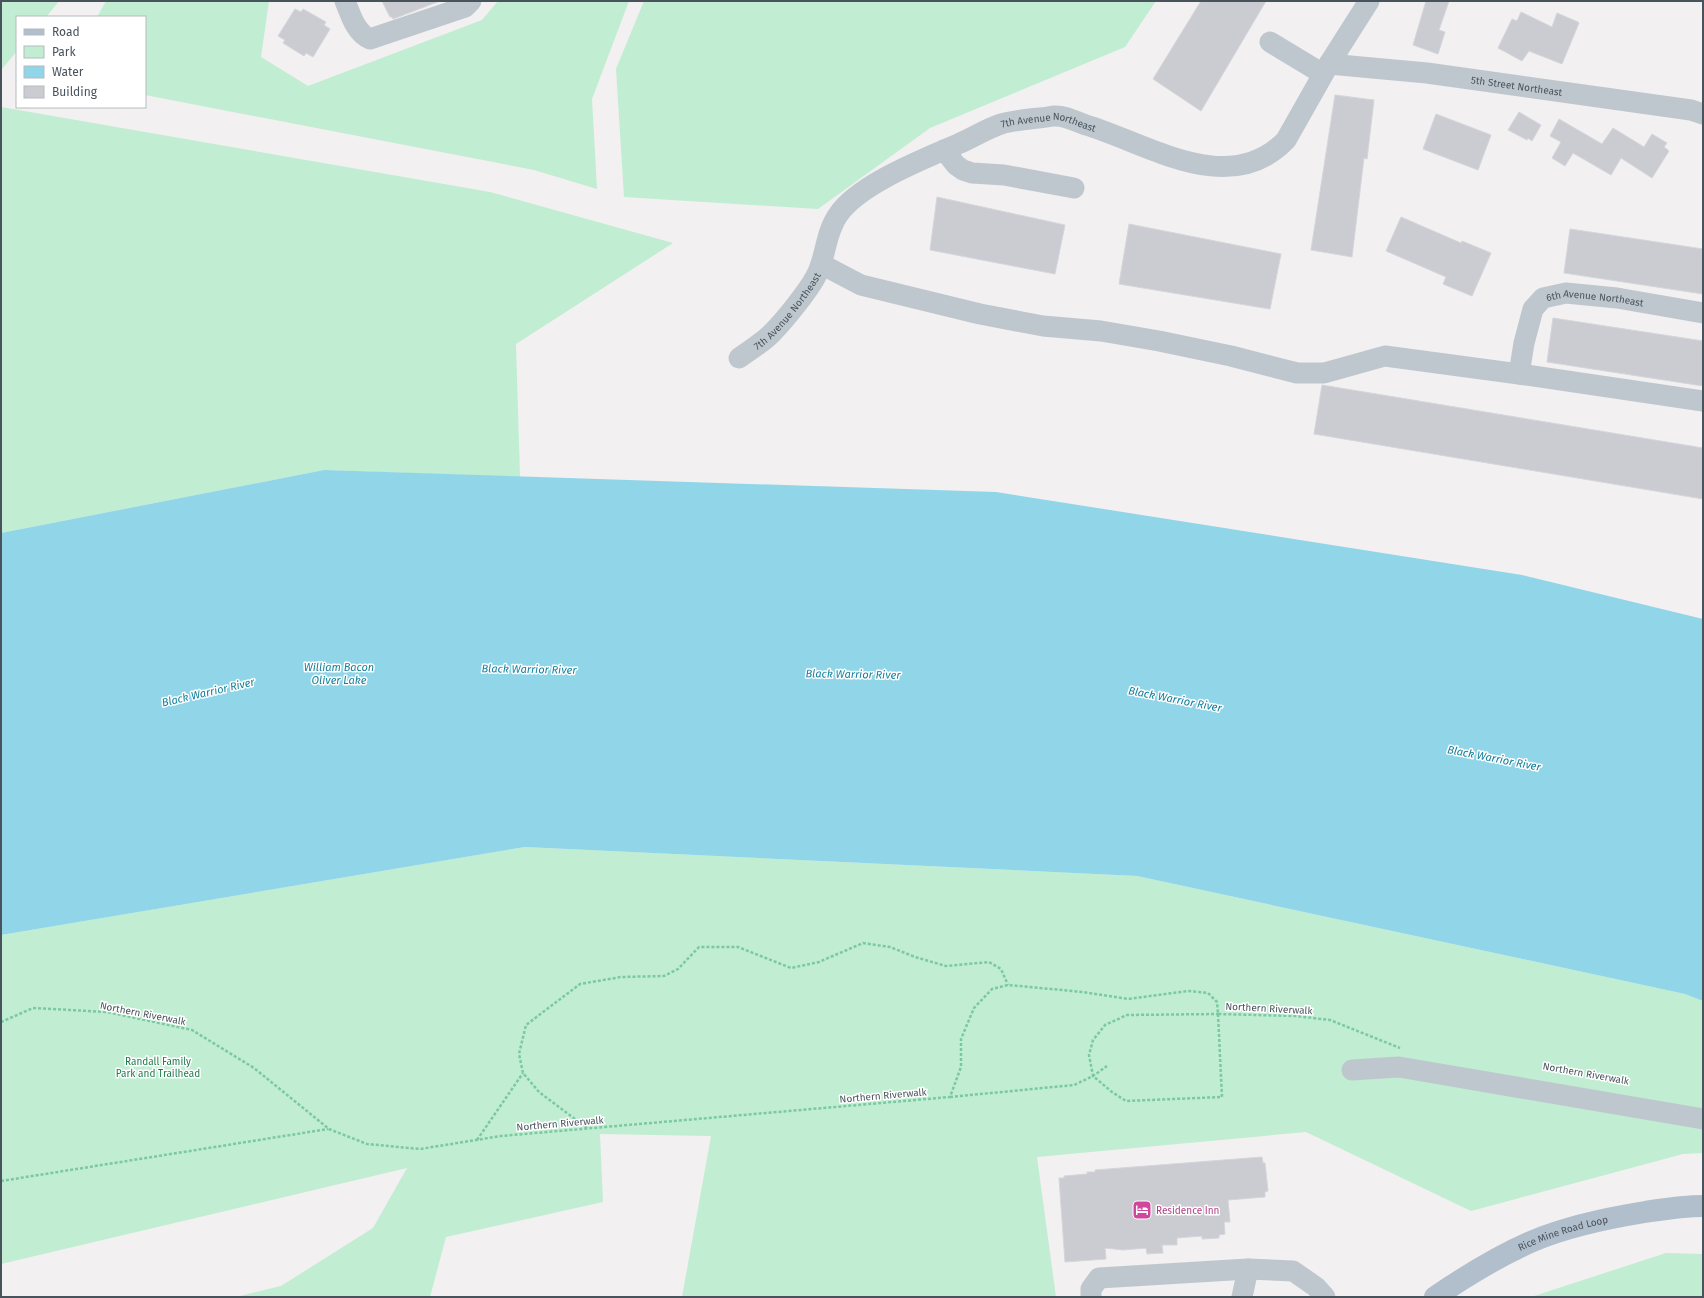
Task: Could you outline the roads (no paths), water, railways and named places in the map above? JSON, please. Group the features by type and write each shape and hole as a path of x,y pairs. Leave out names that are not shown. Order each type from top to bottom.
{"main road":[{"name":"Rice Mine Road Loop","path":"1435,1297 1471,1272 1534,1241 1580,1226 1632,1214 1688,1206 1703,1206"}],"street":[{"path":"345,1 358,29 363,36 370,39 465,7 471,1"},
{"name":"7th Avenue Northeast","path":"739,358 771,334 807,289 818,272 832,227 837,216 849,202 880,181 1001,124 1057,116 1111,133 1164,156 1202,166 1241,166 1260,160 1277,150 1286,140 1326,69 1368,1"},
{"path":"1270,42 1326,69"},
{"name":"5th Street Northeast","path":"1326,69 1427,73 1691,110 1703,114"},
{"path":"949,148 956,165 963,170 972,173 986,173 1074,188"},
{"path":"820,264 861,286 980,314 1043,326 1101,331 1159,341 1231,356 1297,373 1324,373 1385,356 1703,401"},
{"name":"6th Avenue Northeast","path":"1519,374 1524,344 1533,309 1543,298 1566,293 1603,296 1703,313"},
{"path":"1352,1070 1400,1067 1703,1119"},
{"path":"1242,1297 1248,1269"},
{"path":"1091,1297 1091,1289 1100,1278 1248,1269 1293,1271 1316,1287 1325,1297"}],"water":[{"name":"William Bacon Oliver Lake","path":"324,470 996,492 1522,575 1703,619 1703,1001 1685,994 1137,876 525,847 1,935 1,533"}],"place":[{"name":"Residence Inn","path":"1142,1210"}],"water label":[{"name":"Black Warrior River","path":"529,669"},
{"name":"Black Warrior River","path":"853,674"},
{"name":"Black Warrior River","path":"208,692"},
{"name":"Black Warrior River","path":"1175,699"},
{"name":"Black Warrior River","path":"1494,758"}],"park label":[{"name":"Randall Family Park and Trailhead","path":"158,1066"}]}
